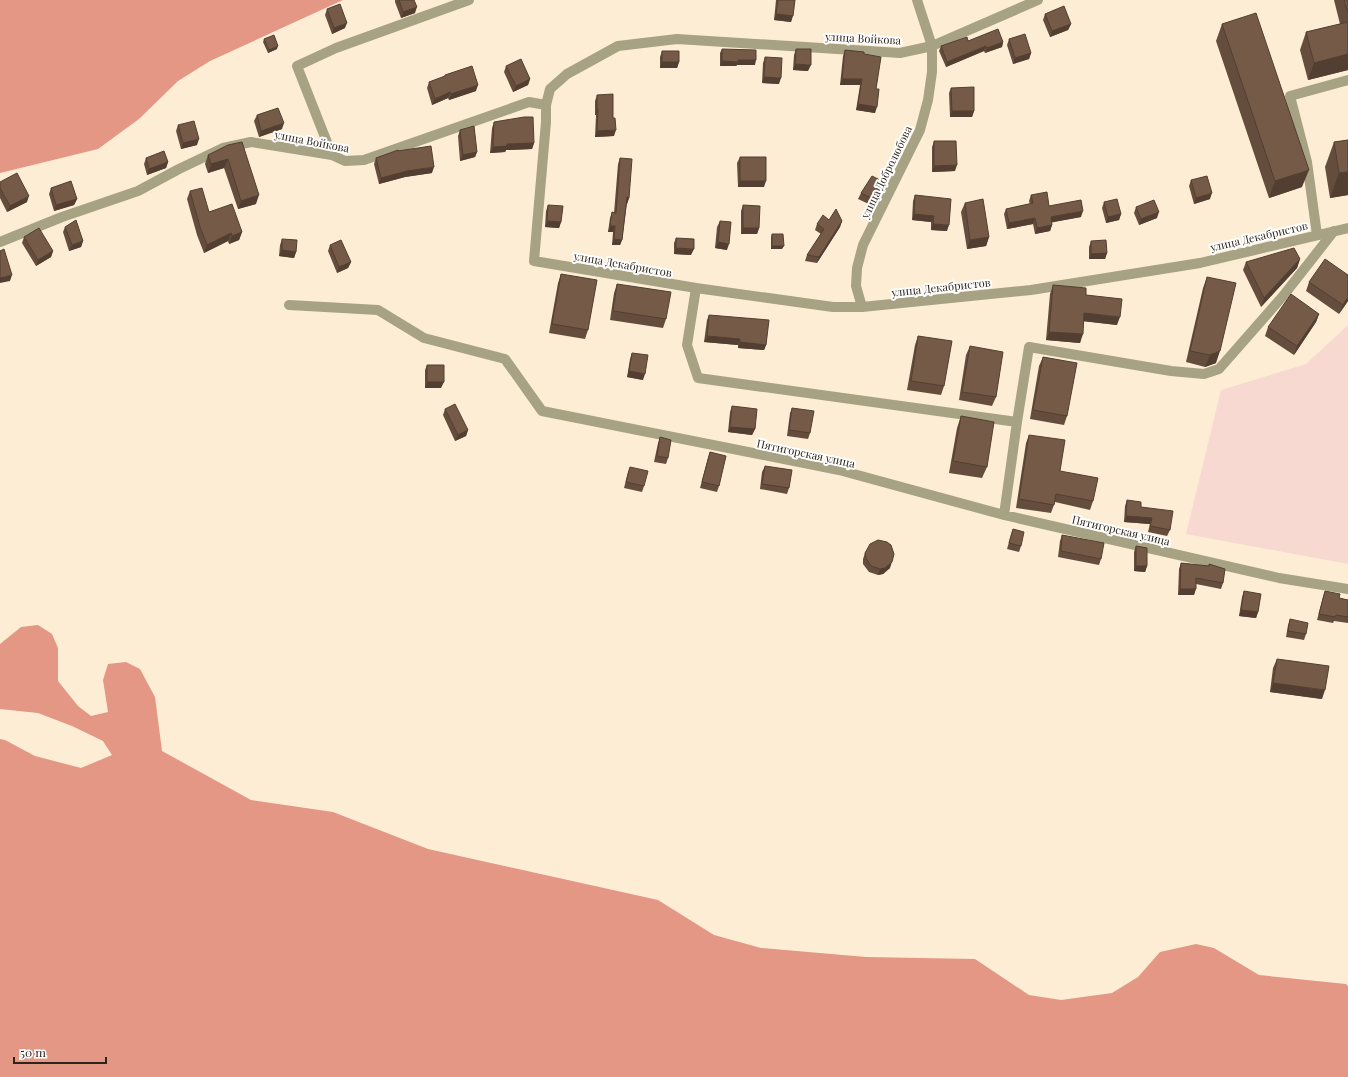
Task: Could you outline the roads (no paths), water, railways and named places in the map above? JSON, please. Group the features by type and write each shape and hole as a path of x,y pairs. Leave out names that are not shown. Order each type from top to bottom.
{"street":[{"path":"332,155 297,66 336,48 469,0"},
{"name":"улица Добролюбова","path":"862,307 856,286 857,268 863,245 920,130 928,100 932,72 932,46 917,0"},
{"name":"улица Войкова","path":"0,242 62,217 138,191 223,148 251,142 287,146 332,155 345,161 364,160 528,102 546,105 550,89 567,74 618,46 677,39 900,53 932,46 1038,0"},
{"path":"1317,235 1307,162 1290,96 1348,80"},
{"name":"улица Декабристов","path":"546,105 546,122 534,261 696,288 833,307 862,307 1038,289 1200,263 1348,228"},
{"path":"1004,516 1016,422 1029,348 1171,371 1204,374 1219,369 1283,296 1334,231"},
{"path":"696,288 687,345 698,378 1016,422"},
{"name":"Пятигорская улица","path":"289,305 378,310 424,338 504,359 542,411 839,470 1004,516 1279,578 1348,589"}]}
